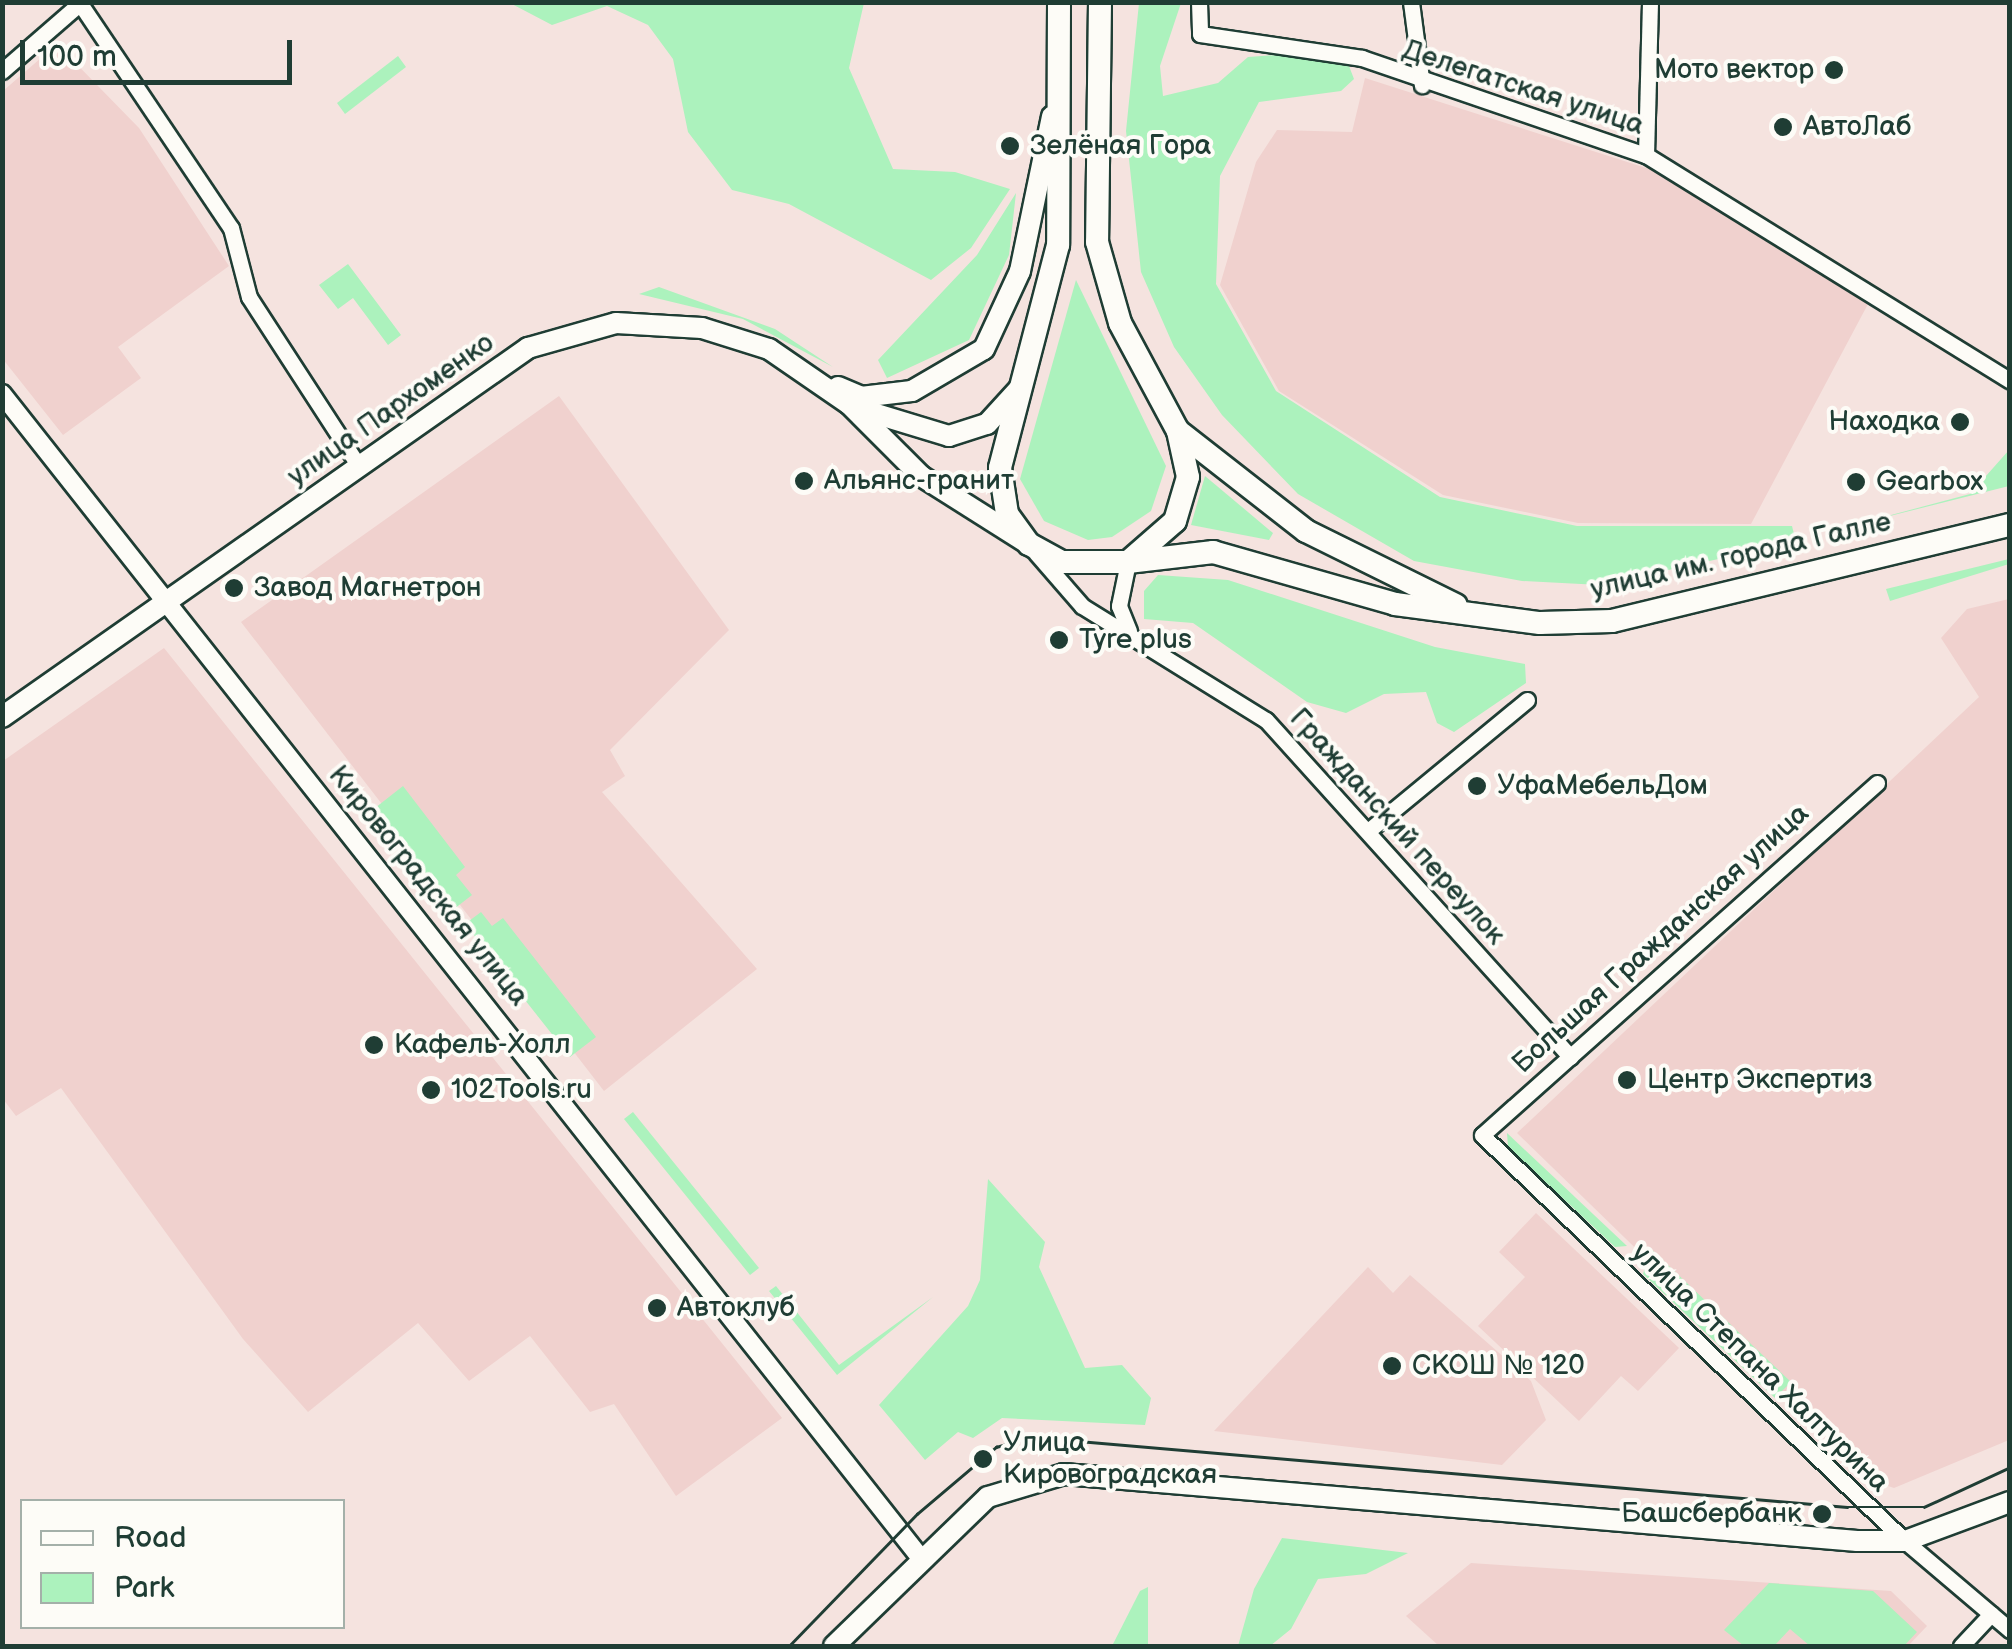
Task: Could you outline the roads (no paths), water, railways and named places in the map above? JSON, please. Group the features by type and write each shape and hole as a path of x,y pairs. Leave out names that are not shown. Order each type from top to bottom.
{"main road":[{"name":"улица им. города Галле","path":"1100,2 1093,192 1104,274 1178,431 1306,530 1482,617"},
{"path":"1029,544 1007,514 1000,480 1058,245 1055,3"},
{"path":"801,367 861,398 884,398 948,376 984,349 1020,271 1058,80"},
{"name":"улица Пархоменко","path":"2,717 528,348 570,331 616,323 702,328 801,367 849,404 921,476 1029,544"},
{"name":"улица Пархоменко","path":"849,404 949,436 987,424 1027,375"},
{"path":"1128,562 1175,521 1188,476 1178,431"},
{"name":"улица им. города Галле","path":"1029,544 1086,568 1212,552 1395,604 1482,617 1612,621 2010,525"},
{"path":"834,1646 919,1556 988,1497 1036,1480 1107,1472 1905,1542 2010,1502"}],"street":[{"name":"Делегатская улица","path":"1199,2 1200,34 1362,58 1422,85 1646,155 2010,380"},
{"path":"1412,2 1422,85"},
{"path":"1646,155 1650,2"},
{"path":"2,70 79,4 232,228 249,296 358,465"},
{"name":"Кировоградская улица","path":"2,394 919,1556"},
{"name":"Гражданский переулок","path":"1029,544 1082,606 1129,631 1266,720 1570,1057"},
{"path":"1128,562 1119,606 1129,631"},
{"path":"1368,831 1526,700"},
{"name":"Большая Гражданская улица","path":"1482,1135 1876,783"},
{"name":"улица Степана Халтурина","path":"1482,1135 1905,1542 2010,1630"},
{"path":"1960,1646 1991,1614"}],"tram line":[{"path":"789,1646 917,1514 996,1447 1032,1437 1847,1507 1924,1507 2010,1467"}],"place":[{"name":"Мото вектор","path":"1834,70"},
{"name":"АвтоЛаб","path":"1783,127"},
{"name":"Зелёная Гора","path":"1010,146"},
{"name":"Находка","path":"1960,422"},
{"name":"Альянс-гранит","path":"804,481"},
{"name":"Gearbox","path":"1856,482"},
{"name":"Завод Магнетрон","path":"234,588"},
{"name":"Tyre plus","path":"1059,640"},
{"name":"УфаМебельДом","path":"1477,786"},
{"name":"Кафель-Холл","path":"374,1045"},
{"name":"Центр Экспертиз","path":"1627,1080"},
{"name":"102Tools.ru","path":"431,1090"},
{"name":"Автоклуб","path":"657,1308"},
{"name":"СКОШ № 120","path":"1392,1366"},
{"name":"Улица Кировоградская","path":"983,1459"},
{"name":"Башсбербанк","path":"1822,1514"}]}
